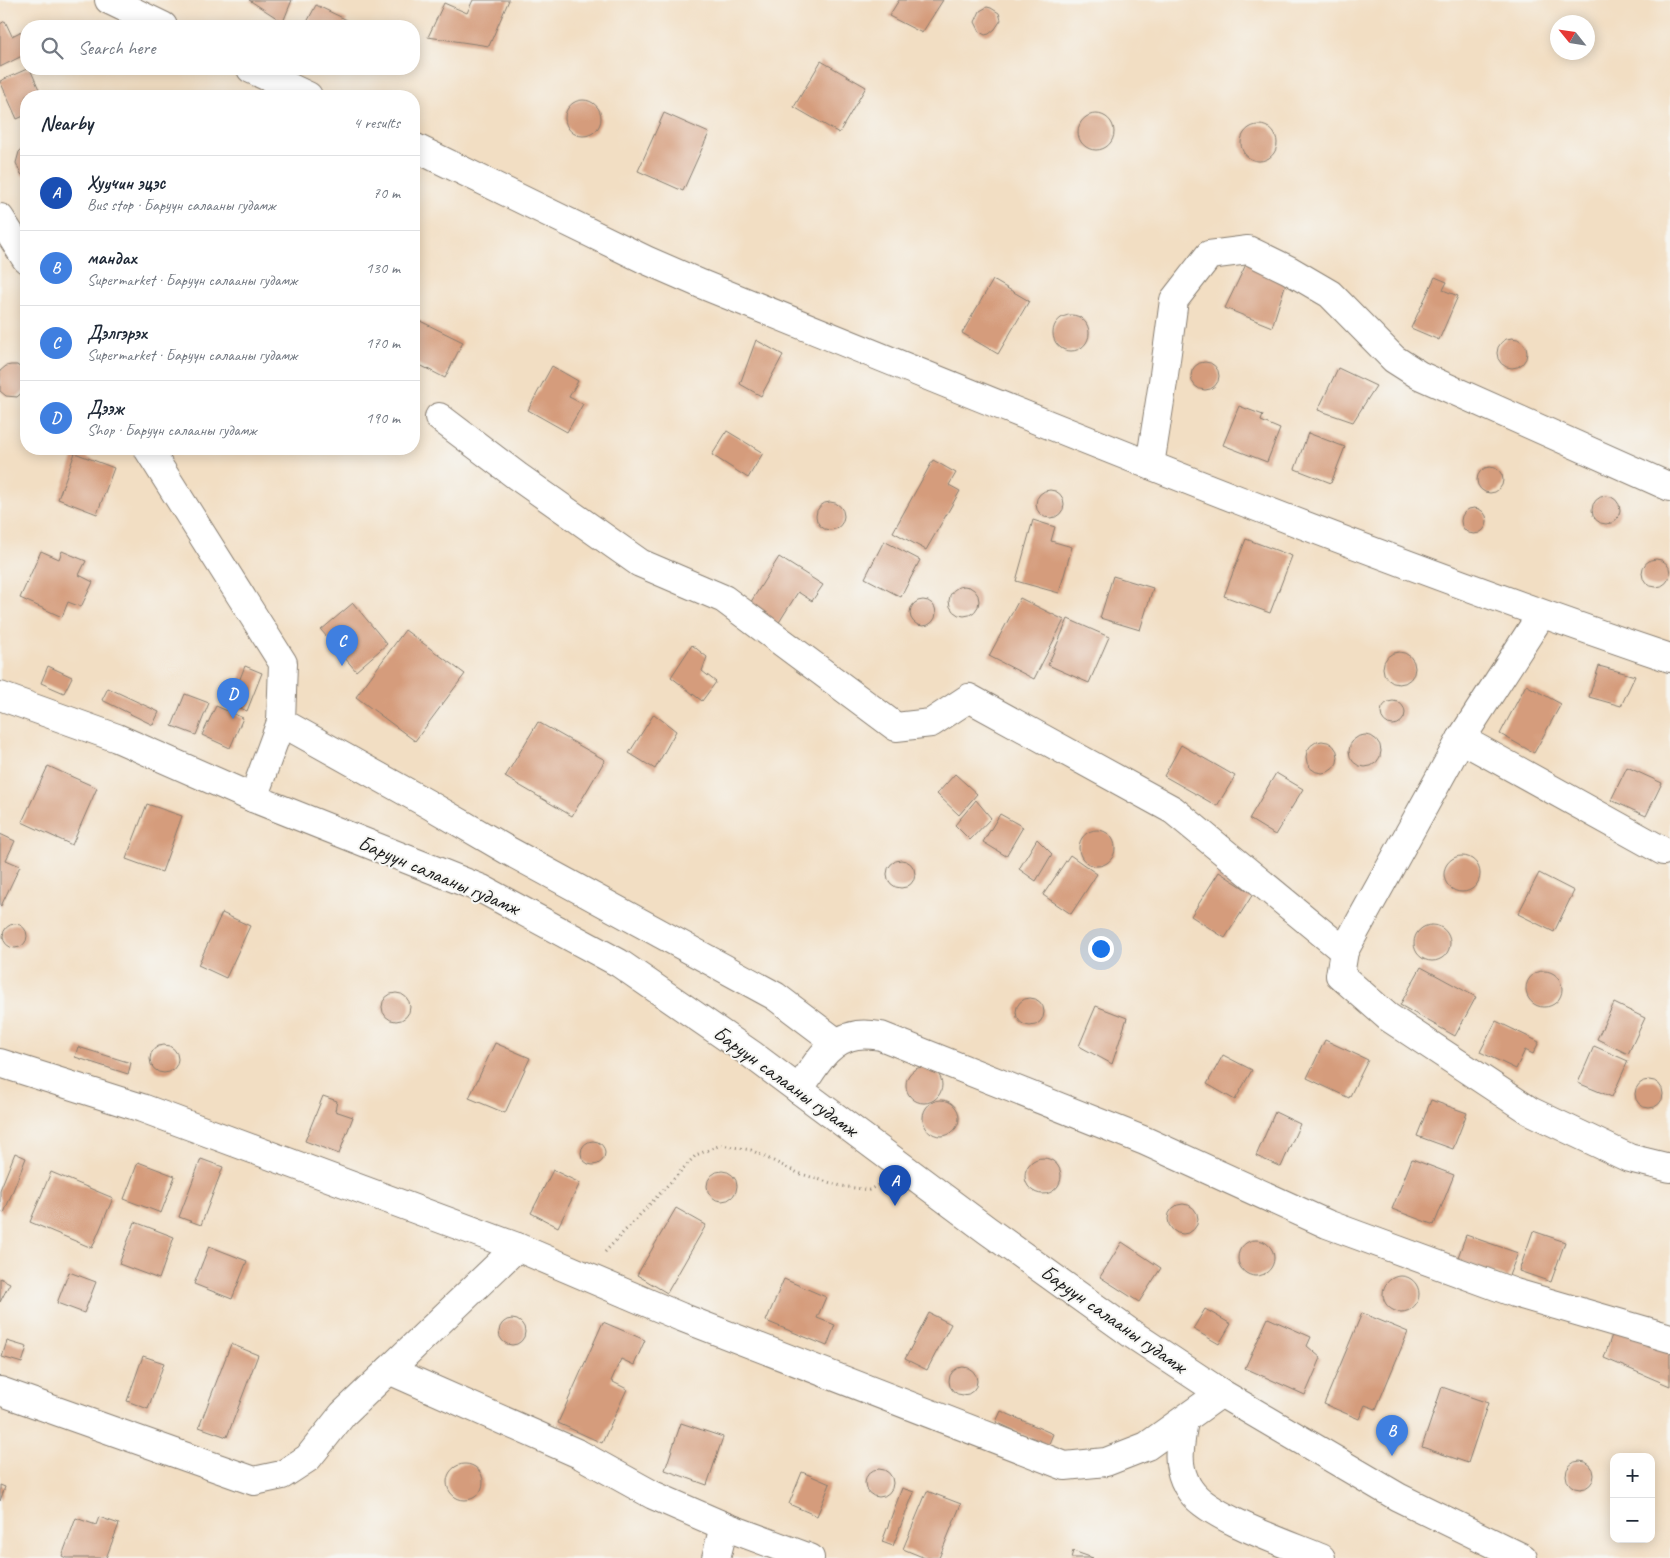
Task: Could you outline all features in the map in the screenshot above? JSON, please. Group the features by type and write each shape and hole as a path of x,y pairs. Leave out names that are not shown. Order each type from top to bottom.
{"street":[{"path":"109,0 151,20"},
{"path":"264,75 295,90"},
{"path":"420,150 646,260 701,284 1150,466 1382,556 1541,615 1670,658"},
{"path":"0,218 20,250"},
{"path":"1150,466 1164,382 1174,300 1209,255 1248,250 1289,270 1330,294 1394,359 1419,375 1670,487"},
{"path":"439,417 517,476 640,562 724,600 896,727 931,723 969,698 1174,810 1344,951"},
{"path":"152,455 283,663 281,722 253,798"},
{"path":"1541,615 1461,739 1344,951 1340,975 1388,1016 1530,1111 1629,1158 1670,1168"},
{"name":"Баруун салааны гудамж","path":"0,696 117,738 253,798 482,889 619,963 751,1054 995,1236 1132,1334 1221,1393 1398,1496 1524,1558"},
{"path":"281,722 507,850 775,996 836,1042"},
{"path":"1461,739 1664,851"},
{"path":"799,1090 822,1056 836,1042 858,1035 881,1036 1145,1141 1327,1224 1515,1293 1670,1338"},
{"path":"0,1063 142,1108 518,1247 681,1317 1065,1466 1106,1462 1147,1446 1221,1393"},
{"path":"0,1391 254,1481 282,1476 308,1458 343,1414 518,1247"},
{"path":"389,1370 579,1454 653,1495 724,1526 810,1558"},
{"path":"1184,1420 1180,1444 1181,1468 1190,1491 1208,1508 1231,1521 1321,1558"},
{"path":"716,1558 724,1526"}],"path":[{"path":"586,1276 599,1259 696,1156 721,1146 751,1150 798,1173 841,1186 869,1190 906,1170"}],"building":[{"path":"249,0 292,0 284,20 280,20"},
{"path":"473,0 509,0 489,46 428,37 444,3 467,13"},
{"path":"899,0 943,0 922,33 889,16"},
{"path":"316,5 347,20 308,20"},
{"path":"987,7 999,13 1001,20 995,29 985,35 980,32 975,22 980,11"},
{"path":"5,21 12,36 20,32 20,57 0,67 0,24"},
{"path":"821,61 866,87 839,133 794,107"},
{"path":"20,72 20,75 33,75 39,90 20,90 20,118 17,119 0,81"},
{"path":"583,100 595,106 601,118 595,130 583,136 571,130 565,118 571,106"},
{"path":"664,113 709,133 683,191 638,171"},
{"path":"1096,114 1108,120 1114,132 1108,144 1096,150 1084,144 1078,132 1084,120"},
{"path":"1259,125 1271,131 1277,143 1271,155 1259,161 1247,155 1241,143 1247,131"},
{"path":"20,151 20,172 16,163"},
{"path":"1250,256 1289,273 1272,327 1225,308"},
{"path":"1435,277 1447,282 1443,290 1458,296 1439,340 1411,328"},
{"path":"993,280 1029,301 998,354 962,333"},
{"path":"1071,315 1083,321 1089,333 1083,345 1071,351 1059,345 1053,333 1059,321"},
{"path":"420,321 463,342 445,378 420,365"},
{"path":"1512,338 1523,342 1527,353 1523,364 1512,368 1501,364 1497,353 1501,342"},
{"path":"756,340 783,355 761,396 740,384"},
{"path":"1205,362 1215,366 1219,376 1215,386 1205,390 1195,386 1191,376 1195,366"},
{"path":"17,365 20,367 20,394 17,397 6,396 0,391 0,371 6,366"},
{"path":"552,366 578,381 569,397 583,404 567,432 528,410"},
{"path":"1338,368 1376,386 1353,422 1318,410"},
{"path":"1239,406 1263,415 1261,421 1280,429 1267,462 1223,445"},
{"path":"727,431 763,453 748,478 712,455"},
{"path":"1308,433 1345,447 1331,483 1295,469"},
{"path":"74,455 80,455 114,468 97,514 58,499"},
{"path":"933,460 956,473 949,485 960,491 926,550 893,532"},
{"path":"1490,467 1500,470 1503,480 1500,490 1490,493 1480,490 1477,480 1480,470"},
{"path":"1050,490 1060,494 1064,504 1060,514 1050,518 1040,514 1036,504 1040,494"},
{"path":"1606,496 1616,500 1620,510 1616,520 1606,524 1596,520 1592,510 1596,500"},
{"path":"830,502 840,506 844,516 840,526 830,530 820,526 816,516 820,506"},
{"path":"1474,508 1484,511 1487,521 1484,531 1474,534 1464,531 1461,521 1464,511"},
{"path":"1033,520 1055,527 1051,541 1072,547 1059,593 1016,581"},
{"path":"1246,539 1292,556 1270,613 1224,596"},
{"path":"884,541 920,560 901,597 865,578"},
{"path":"41,551 59,559 62,551 86,561 79,575 93,582 81,607 68,602 62,617 20,598"},
{"path":"779,557 823,585 812,601 798,592 778,624 749,605"},
{"path":"1656,559 1666,563 1670,573 1666,583 1656,587 1646,583 1642,573 1646,563"},
{"path":"1113,576 1153,588 1140,630 1100,618"},
{"path":"964,586 974,591 979,601 974,611 964,616 954,611 949,601 954,591"},
{"path":"1020,598 1064,620 1034,679 989,656"},
{"path":"923,600 932,604 936,613 932,622 923,626 914,622 910,613 914,604"},
{"path":"353,603 387,644 356,671 321,630"},
{"path":"1068,619 1109,637 1089,683 1048,665"},
{"path":"405,630 465,674 415,741 356,697"},
{"path":"692,645 707,657 702,671 716,682 702,701 671,677"},
{"path":"1399,652 1411,656 1415,668 1411,680 1399,684 1387,680 1383,668 1387,656"},
{"path":"48,666 72,677 64,693 41,683"},
{"path":"245,666 262,673 247,711 230,704"},
{"path":"1599,666 1635,676 1621,706 1589,697"},
{"path":"1526,685 1561,704 1534,753 1500,734"},
{"path":"108,688 159,712 153,725 102,700"},
{"path":"185,694 209,703 196,735 172,726"},
{"path":"1393,701 1401,705 1405,713 1401,721 1393,725 1385,721 1381,713 1385,705"},
{"path":"216,706 243,718 230,748 202,735"},
{"path":"654,714 676,731 655,769 629,753"},
{"path":"538,722 605,760 572,816 505,777"},
{"path":"1365,735 1377,739 1381,751 1377,763 1365,767 1353,763 1349,751 1353,739"},
{"path":"1322,741 1328,742 1333,746 1337,751 1337,763 1333,768 1328,772 1322,773 1316,772 1311,768 1307,763 1306,757 1307,751 1311,746 1316,742"},
{"path":"1181,745 1235,776 1217,806 1164,776"},
{"path":"48,766 97,788 72,845 22,822"},
{"path":"1627,767 1662,783 1646,816 1611,800"},
{"path":"1276,773 1303,789 1275,835 1249,819"},
{"path":"955,774 977,794 959,815 937,794"},
{"path":"976,800 991,818 970,840 955,825"},
{"path":"147,804 182,816 162,872 126,859"},
{"path":"1000,814 1023,827 1006,856 983,842"},
{"path":"1097,830 1109,836 1115,848 1109,860 1097,866 1085,860 1079,848 1085,836"},
{"path":"0,834 15,841 6,860 20,866 1,906 0,905"},
{"path":"1037,839 1052,854 1036,881 1019,869"},
{"path":"1070,855 1097,874 1071,914 1043,895"},
{"path":"1462,856 1474,862 1480,874 1474,886 1462,892 1450,886 1444,874 1450,862"},
{"path":"901,860 911,864 915,874 911,884 901,888 891,884 887,874 891,864"},
{"path":"1219,872 1253,894 1225,938 1191,916"},
{"path":"1539,873 1574,891 1554,932 1518,914"},
{"path":"222,913 250,926 226,978 198,965"},
{"path":"15,924 24,927 27,936 24,945 15,948 6,945 3,936 6,927"},
{"path":"1432,925 1444,931 1450,943 1444,955 1432,961 1420,955 1414,943 1420,931"},
{"path":"1421,967 1476,997 1455,1036 1400,1005"},
{"path":"1544,971 1556,977 1562,989 1556,1001 1544,1007 1532,1001 1526,989 1532,977"},
{"path":"396,993 406,997 410,1007 406,1017 396,1021 386,1017 382,1007 386,997"},
{"path":"1030,998 1040,1002 1044,1012 1040,1022 1030,1026 1020,1022 1016,1012 1020,1002"},
{"path":"1614,1003 1645,1018 1628,1054 1597,1039"},
{"path":"1096,1006 1127,1018 1112,1064 1079,1046"},
{"path":"1496,1021 1539,1042 1533,1054 1525,1050 1516,1069 1480,1052"},
{"path":"1325,1040 1368,1060 1349,1098 1307,1078"},
{"path":"495,1043 530,1058 505,1113 469,1098"},
{"path":"164,1045 174,1049 178,1059 174,1069 164,1073 154,1069 150,1059 154,1049"},
{"path":"1594,1046 1628,1061 1612,1097 1578,1083"},
{"path":"78,1047 131,1063 128,1074 75,1057"},
{"path":"1223,1055 1252,1070 1235,1100 1207,1084"},
{"path":"924,1067 936,1073 942,1085 936,1097 924,1103 912,1097 906,1085 912,1073"},
{"path":"1649,1080 1659,1084 1663,1094 1659,1104 1649,1108 1639,1104 1635,1094 1639,1084"},
{"path":"323,1096 337,1101 335,1111 353,1117 339,1154 305,1141"},
{"path":"941,1100 953,1106 959,1118 953,1130 941,1136 929,1130 923,1118 929,1106"},
{"path":"1431,1100 1467,1113 1453,1149 1417,1136"},
{"path":"1275,1112 1300,1124 1281,1167 1256,1156"},
{"path":"593,1141 602,1144 605,1153 602,1162 593,1165 584,1162 581,1153 584,1144"},
{"path":"15,1153 26,1158 4,1213 0,1211 0,1190"},
{"path":"1043,1158 1055,1164 1061,1176 1055,1188 1043,1194 1031,1188 1025,1176 1031,1164"},
{"path":"201,1159 223,1167 201,1225 179,1217"},
{"path":"1412,1159 1454,1175 1434,1225 1392,1209"},
{"path":"138,1162 175,1176 161,1213 124,1199"},
{"path":"553,1170 580,1183 558,1227 531,1213"},
{"path":"722,1171 733,1175 737,1186 733,1197 722,1201 711,1197 707,1186 711,1175"},
{"path":"51,1172 113,1198 92,1248 30,1222"},
{"path":"1183,1204 1194,1208 1198,1219 1194,1230 1183,1234 1172,1230 1168,1219 1172,1208"},
{"path":"676,1208 706,1225 667,1293 637,1275"},
{"path":"135,1222 174,1237 159,1279 119,1264"},
{"path":"1533,1231 1565,1242 1551,1282 1519,1271"},
{"path":"1466,1235 1518,1253 1508,1278 1457,1260"},
{"path":"1256,1240 1268,1246 1274,1258 1268,1270 1256,1276 1244,1270 1238,1258 1244,1246"},
{"path":"1122,1242 1161,1268 1139,1302 1100,1277"},
{"path":"209,1246 247,1261 232,1299 194,1284"},
{"path":"69,1272 96,1282 84,1313 57,1303"},
{"path":"1401,1276 1413,1282 1419,1294 1413,1306 1401,1312 1389,1306 1383,1294 1389,1282"},
{"path":"0,1278 10,1283 0,1302"},
{"path":"784,1279 826,1297 817,1318 835,1325 827,1346 766,1321"},
{"path":"1205,1309 1231,1324 1219,1344 1193,1329"},
{"path":"929,1313 951,1324 927,1370 905,1359"},
{"path":"1362,1313 1408,1332 1376,1409 1365,1405 1359,1419 1324,1404"},
{"path":"1268,1318 1311,1337 1307,1346 1321,1358 1305,1395 1245,1368"},
{"path":"512,1319 521,1323 525,1332 521,1341 512,1345 503,1341 499,1332 503,1323"},
{"path":"603,1322 645,1340 634,1365 621,1359 611,1381 627,1389 602,1443 558,1423"},
{"path":"1614,1329 1670,1350 1670,1386 1604,1358"},
{"path":"7,1341 27,1347 22,1363 2,1357"},
{"path":"231,1344 258,1355 227,1437 199,1427"},
{"path":"143,1356 164,1363 148,1409 127,1401"},
{"path":"963,1367 973,1371 977,1381 973,1391 963,1395 953,1391 949,1381 953,1371"},
{"path":"1442,1387 1488,1403 1468,1463 1422,1447"},
{"path":"1001,1411 1053,1434 1048,1446 996,1422"},
{"path":"681,1423 723,1437 707,1485 665,1470"},
{"path":"1580,1461 1590,1465 1594,1475 1590,1485 1580,1489 1570,1485 1566,1475 1570,1465"},
{"path":"465,1464 472,1465 478,1469 482,1475 482,1489 478,1495 472,1499 465,1500 458,1499 452,1495 448,1489 447,1482 448,1475 452,1469 458,1465"},
{"path":"879,1469 889,1473 893,1483 889,1493 879,1497 869,1493 865,1483 869,1473"},
{"path":"802,1472 830,1484 817,1516 789,1504"},
{"path":"0,1485 5,1487 0,1501"},
{"path":"902,1488 914,1492 893,1546 882,1542"},
{"path":"927,1491 961,1504 939,1558 925,1558 903,1549"},
{"path":"99,1517 119,1524 106,1558 66,1558 62,1556 76,1518 96,1525"},
{"path":"1073,1551 1093,1558 1071,1558"}],"place":[{"name":"Дэлгэрэх","path":"342,666"},
{"name":"Дээж","path":"233,719"},
{"name":"Хуучин эцэс","path":"895,1206"},
{"name":"мандах","path":"1392,1456"}]}
